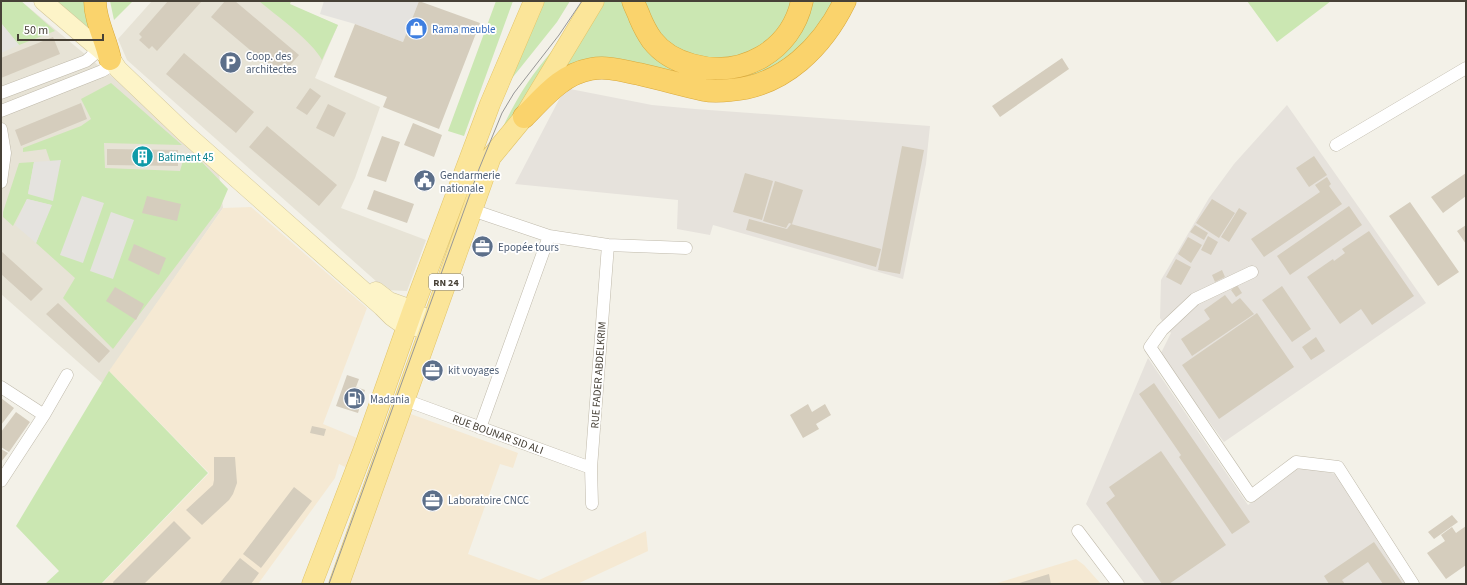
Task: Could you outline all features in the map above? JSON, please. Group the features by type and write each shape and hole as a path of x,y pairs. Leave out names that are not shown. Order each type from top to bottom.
{"highway":[{"path":"95,1 99,23 108,47 106,55"},
{"path":"634,1 651,39 664,52 677,60 704,69 718,69 735,68 751,63 770,52 788,35 796,22 802,1"},
{"path":"524,117 553,87 569,76 591,69 613,68 706,91 742,89 758,86 784,73 814,48 845,1"}],"main road":[{"name":"RN 24","path":"312,584 363,451 410,318 490,104 534,1"},
{"name":"RN 24","path":"339,584 491,157 524,117 594,1"}],"street":[{"path":"43,1 106,55 122,64 228,165 385,299 404,306 410,318 431,326"},
{"path":"1,93 89,59 106,55"},
{"path":"1,111 102,71 107,68 106,55"},
{"path":"1336,145 1466,68"},
{"path":"1,129 5,153 1,182"},
{"path":"472,210 549,236 608,245 686,248"},
{"path":"480,428 549,236"},
{"name":"RUE FADER ABDELKRIM","path":"592,504 591,468 608,245"},
{"path":"1252,272 1195,299 1162,330 1150,347 1251,496 1296,462 1338,467 1413,584"},
{"path":"1,481 44,415 67,375"},
{"path":"1,387 44,415"},
{"name":"RUE BOUNAR SID ALI","path":"405,400 591,468"},
{"path":"1078,531 1118,584"}],"shaded area":[{"path":"1,1 21,1 218,165 223,208 102,383 1,294"},
{"name":"Coop. des architectes","path":"152,1 281,1 338,25 315,78 380,107 355,178 341,208 426,240 407,291 386,290 127,60 118,39"},
{"name":"Rama meuble","path":"324,1 419,1 403,42 355,24 320,14"},
{"path":"1,23 19,45 1,53"},
{"path":"565,88 652,105 930,126 926,164 903,279 713,225 710,235 677,229 678,200 515,184"},
{"path":"1287,105 1426,303 1224,442 1160,355 1171,333 1160,318 1161,280 1209,198 1234,164"},
{"path":"61,160 53,201 28,194 34,162"},
{"path":"82,196 104,203 83,263 60,255"},
{"path":"27,199 52,205 36,243 15,225"},
{"path":"251,207 367,308 323,424 357,438 351,470 339,464 335,478 258,584 102,584 209,473 109,371 223,208"},
{"path":"111,212 134,220 113,279 90,271"},
{"path":"1148,358 1248,505 1300,467 1336,474 1407,584 1145,584 1086,504"},
{"name":"Laboratoire CNCC","path":"408,413 518,453 513,468 500,464 468,554 539,580 646,531 648,551 577,584 345,584"},
{"path":"1076,559 1084,565 1101,584 994,584"}],"green space":[{"path":"1,1 21,1 55,31 19,45 1,23"},
{"path":"57,1 89,1 94,36"},
{"path":"110,1 133,1 114,20"},
{"path":"259,1 291,1 290,4 338,25 322,60 302,37"},
{"path":"496,1 513,1 464,136 448,131"},
{"path":"544,1 570,1 557,22 505,87"},
{"path":"601,1 627,1 639,29 736,76 811,1 839,1 831,16 774,72 721,86 631,66 551,81"},
{"path":"641,1 795,1 772,45 722,65 670,50"},
{"path":"1247,1 1331,1 1277,42"},
{"path":"553,50 493,150 518,97"},
{"path":"111,83 182,145 104,143 105,168 180,171 185,154 195,155 228,189 220,208 113,349 63,298 75,278 36,243 51,205 27,199 13,226 3,217 3,212 19,163 34,162 28,194 59,161 50,161 46,149 23,152 23,148 81,126 91,119 81,99"},
{"path":"109,371 208,473 101,584 45,584 59,571 16,526"}],"building":[{"path":"168,1 202,1 157,51 152,46 149,49 139,40 142,37 139,34"},
{"path":"225,1 235,1 299,55 281,76 211,17"},
{"path":"419,1 480,23 439,129 383,107 387,97 334,77 355,24 403,42"},
{"path":"53,37 60,54 1,78 1,58"},
{"path":"184,53 254,112 236,133 166,74"},
{"path":"1062,58 1069,69 1000,117 992,106"},
{"path":"310,88 321,96 307,115 296,108"},
{"path":"81,103 87,119 21,146 15,130"},
{"path":"328,104 346,113 334,137 316,128"},
{"path":"413,123 442,135 434,157 404,145"},
{"path":"267,126 337,185 319,206 249,147"},
{"path":"382,136 400,142 386,182 367,176"},
{"path":"902,146 924,150 900,274 878,270"},
{"name":"Batiment 45","path":"107,149 178,150 178,166 107,165"},
{"path":"1314,156 1327,175 1309,187 1296,168"},
{"path":"745,173 773,181 762,220 733,212"},
{"path":"1466,173 1466,196 1443,213 1431,197"},
{"path":"1327,177 1331,184 1329,186 1342,204 1264,257 1251,239 1320,192 1315,185"},
{"path":"775,181 803,190 792,224 789,223 786,228 763,221"},
{"path":"374,190 414,204 407,223 367,209"},
{"path":"147,196 181,204 177,221 142,213"},
{"path":"1212,199 1235,213 1219,238 1196,223"},
{"path":"1410,202 1459,272 1438,286 1389,216"},
{"path":"1349,206 1362,225 1290,275 1277,256"},
{"path":"1239,208 1247,213 1229,242 1221,237"},
{"path":"749,219 787,229 791,224 881,249 876,267 746,230"},
{"path":"1195,225 1208,233 1204,240 1190,232"},
{"path":"1466,225 1466,244 1457,231"},
{"path":"1369,231 1414,296 1372,325 1361,309 1340,324 1307,277 1333,259 1334,261 1345,253 1342,249"},
{"path":"1208,236 1218,242 1211,255 1201,250"},
{"path":"1188,237 1202,245 1191,263 1178,254"},
{"path":"134,244 166,258 159,275 128,260"},
{"path":"1,251 43,289 31,301 1,274"},
{"path":"1176,259 1191,267 1181,285 1166,277"},
{"path":"1222,270 1225,277 1215,282 1212,275"},
{"path":"1237,285 1242,293 1236,297 1231,290"},
{"path":"1282,286 1311,329 1292,342 1262,300"},
{"path":"115,287 144,304 136,320 106,301"},
{"path":"1225,295 1232,304 1240,298 1254,314 1192,356 1181,339 1210,319 1204,310"},
{"path":"58,303 110,351 99,363 46,314"},
{"path":"1257,313 1294,367 1219,419 1182,365"},
{"path":"1316,337 1325,351 1311,360 1302,347"},
{"path":"347,375 359,379 356,387 365,390 358,413 336,406"},
{"path":"1154,383 1250,522 1232,534 1179,457 1181,455 1139,394"},
{"path":"1,398 14,408 1,425"},
{"path":"808,404 812,412 825,404 831,415 816,424 819,429 803,438 790,415"},
{"path":"16,412 30,422 9,452 1,447 1,432"},
{"path":"312,426 326,429 324,436 310,433"},
{"path":"1,449 8,453 1,462"},
{"path":"1161,451 1226,545 1169,584 1162,584 1106,503 1115,496 1109,487"},
{"path":"214,457 235,457 237,483 229,500 202,525 186,510 213,485"},
{"path":"294,487 312,501 261,568 243,554"},
{"path":"1452,515 1458,522 1434,539 1428,532"},
{"path":"174,521 191,538 144,584 114,584 113,582"},
{"path":"1466,526 1466,565 1446,579 1427,553 1445,541 1441,535 1452,527 1456,533"},
{"path":"1374,542 1403,584 1383,584 1368,562 1342,580 1345,584 1329,584 1324,576"},
{"path":"240,558 259,573 251,584 219,584"},
{"path":"1049,574 1051,584 1016,584"}],"tram line":[{"path":"329,584 479,169 502,113 514,93 559,35 582,1"}],"place":[{"name":"Rama meuble","path":"417,29"},
{"name":"Coop. des architectes","path":"231,62"},
{"name":"Batiment 45","path":"142,157"},
{"name":"Gendarmerie nationale","path":"424,181"},
{"name":"Epopée tours","path":"482,247"},
{"name":"kit voyages","path":"433,370"},
{"name":"Madania","path":"354,399"},
{"name":"Laboratoire CNCC","path":"432,500"}]}
